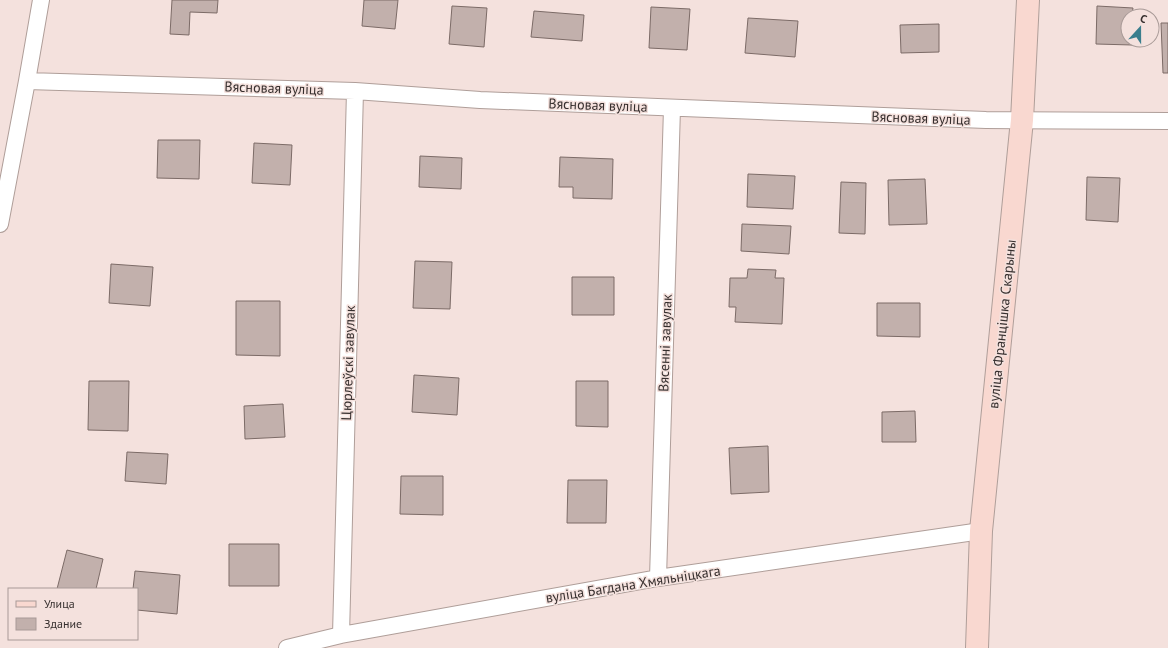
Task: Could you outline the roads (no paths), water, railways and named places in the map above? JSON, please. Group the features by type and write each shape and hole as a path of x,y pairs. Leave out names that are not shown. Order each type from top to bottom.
{"street":[{"path":"0,224 41,0"},
{"name":"вуліца Францішка Скарыны","path":"977,648 982,531 1022,120 1028,0"},
{"name":"Вясновая вуліца","path":"27,81 355,91 480,100 986,120 1168,121"},
{"name":"Цюрлеўскі завулак","path":"341,635 355,91"},
{"name":"Вясенні завулак","path":"658,578 672,108"},
{"name":"вуліца Багдана Хмяльніцкага","path":"286,648 341,635 658,578 982,531"}]}
